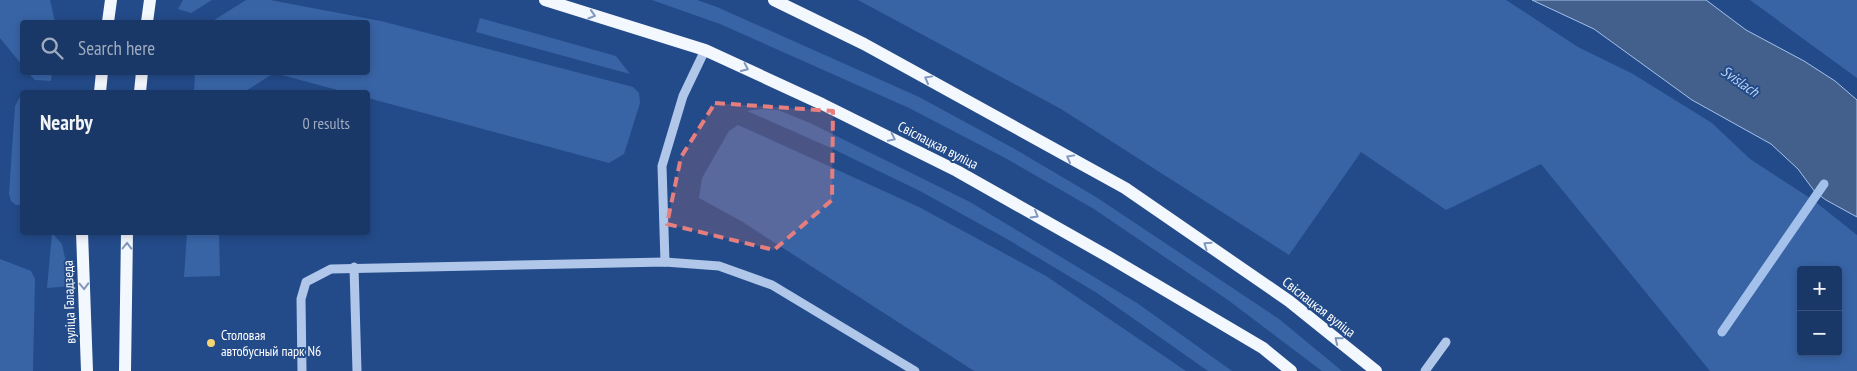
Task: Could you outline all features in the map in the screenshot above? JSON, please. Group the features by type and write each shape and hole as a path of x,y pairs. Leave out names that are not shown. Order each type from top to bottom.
{"main road":[{"path":"108,20 111,0"},
{"path":"147,20 150,0"},
{"name":"Свіслацкая вуліца","path":"545,0 705,50 822,104 957,170 1263,348 1291,371"},
{"name":"Свіслацкая вуліца","path":"774,0 864,44 1124,188 1289,300 1376,371"},
{"path":"100,90 102,75"},
{"path":"140,90 142,75"},
{"name":"вуліца Галадзеда","path":"82,235 87,371"},
{"path":"125,371 127,235"}],"lane":[{"path":"665,262 662,166 683,96 705,50"},
{"path":"302,371 301,299 306,282 331,269 665,262 719,266 772,285 915,371"},
{"path":"354,268 357,371"},
{"path":"1425,371 1446,342"}],"highlighted area":[{"path":"715,103 833,111 832,200 774,250 667,224 681,157"}],"shaded area":[{"path":"0,0 50,0 55,20 20,20 20,63 0,38"},
{"path":"183,0 212,0 191,13 178,9"},
{"path":"246,0 270,0 381,21 633,87 639,93 640,103 624,154 609,163 370,99 370,90 338,90 281,75 370,75 370,20 214,20"},
{"path":"652,0 697,0 717,7 919,97 1013,148 1096,197 1279,319 1342,371 1322,371 1228,300 1094,209 1007,159 909,108 720,24"},
{"path":"858,0 1506,0 1578,47 1633,74 1712,123 1750,159 1813,200 1857,235 1857,371 1710,371 1541,164 1446,210 1361,152 1289,255 1061,109"},
{"path":"1750,0 1857,0 1857,78"},
{"path":"480,18 616,56 630,74 476,32"},
{"path":"30,75 52,75 51,81 35,80"},
{"path":"195,75 271,75 247,90 194,90"},
{"path":"20,97 20,205 16,205 11,201 9,194 15,106"},
{"path":"760,109 778,110 810,123 970,202 1137,303 1232,371 1208,371 1097,293 1007,239 920,191 831,148 747,111"},
{"path":"738,125 919,207 1046,276 1186,371 974,371 741,221 699,198 702,178 729,131"},
{"path":"52,235 54,235 62,244 71,286 47,288"},
{"path":"187,235 219,235 220,276 184,277"},
{"path":"0,259 31,271 35,279 33,371 0,371"}],"water":[{"name":"Svislach","path":"1532,0 1706,0 1746,30 1804,61 1835,81 1857,100 1857,217 1815,192 1798,169 1771,144 1692,100 1594,29"}],"waterway":[{"path":"1722,332 1824,184"}],"place":[{"name":"Столовая автобусный парк N6","path":"211,343"}]}
